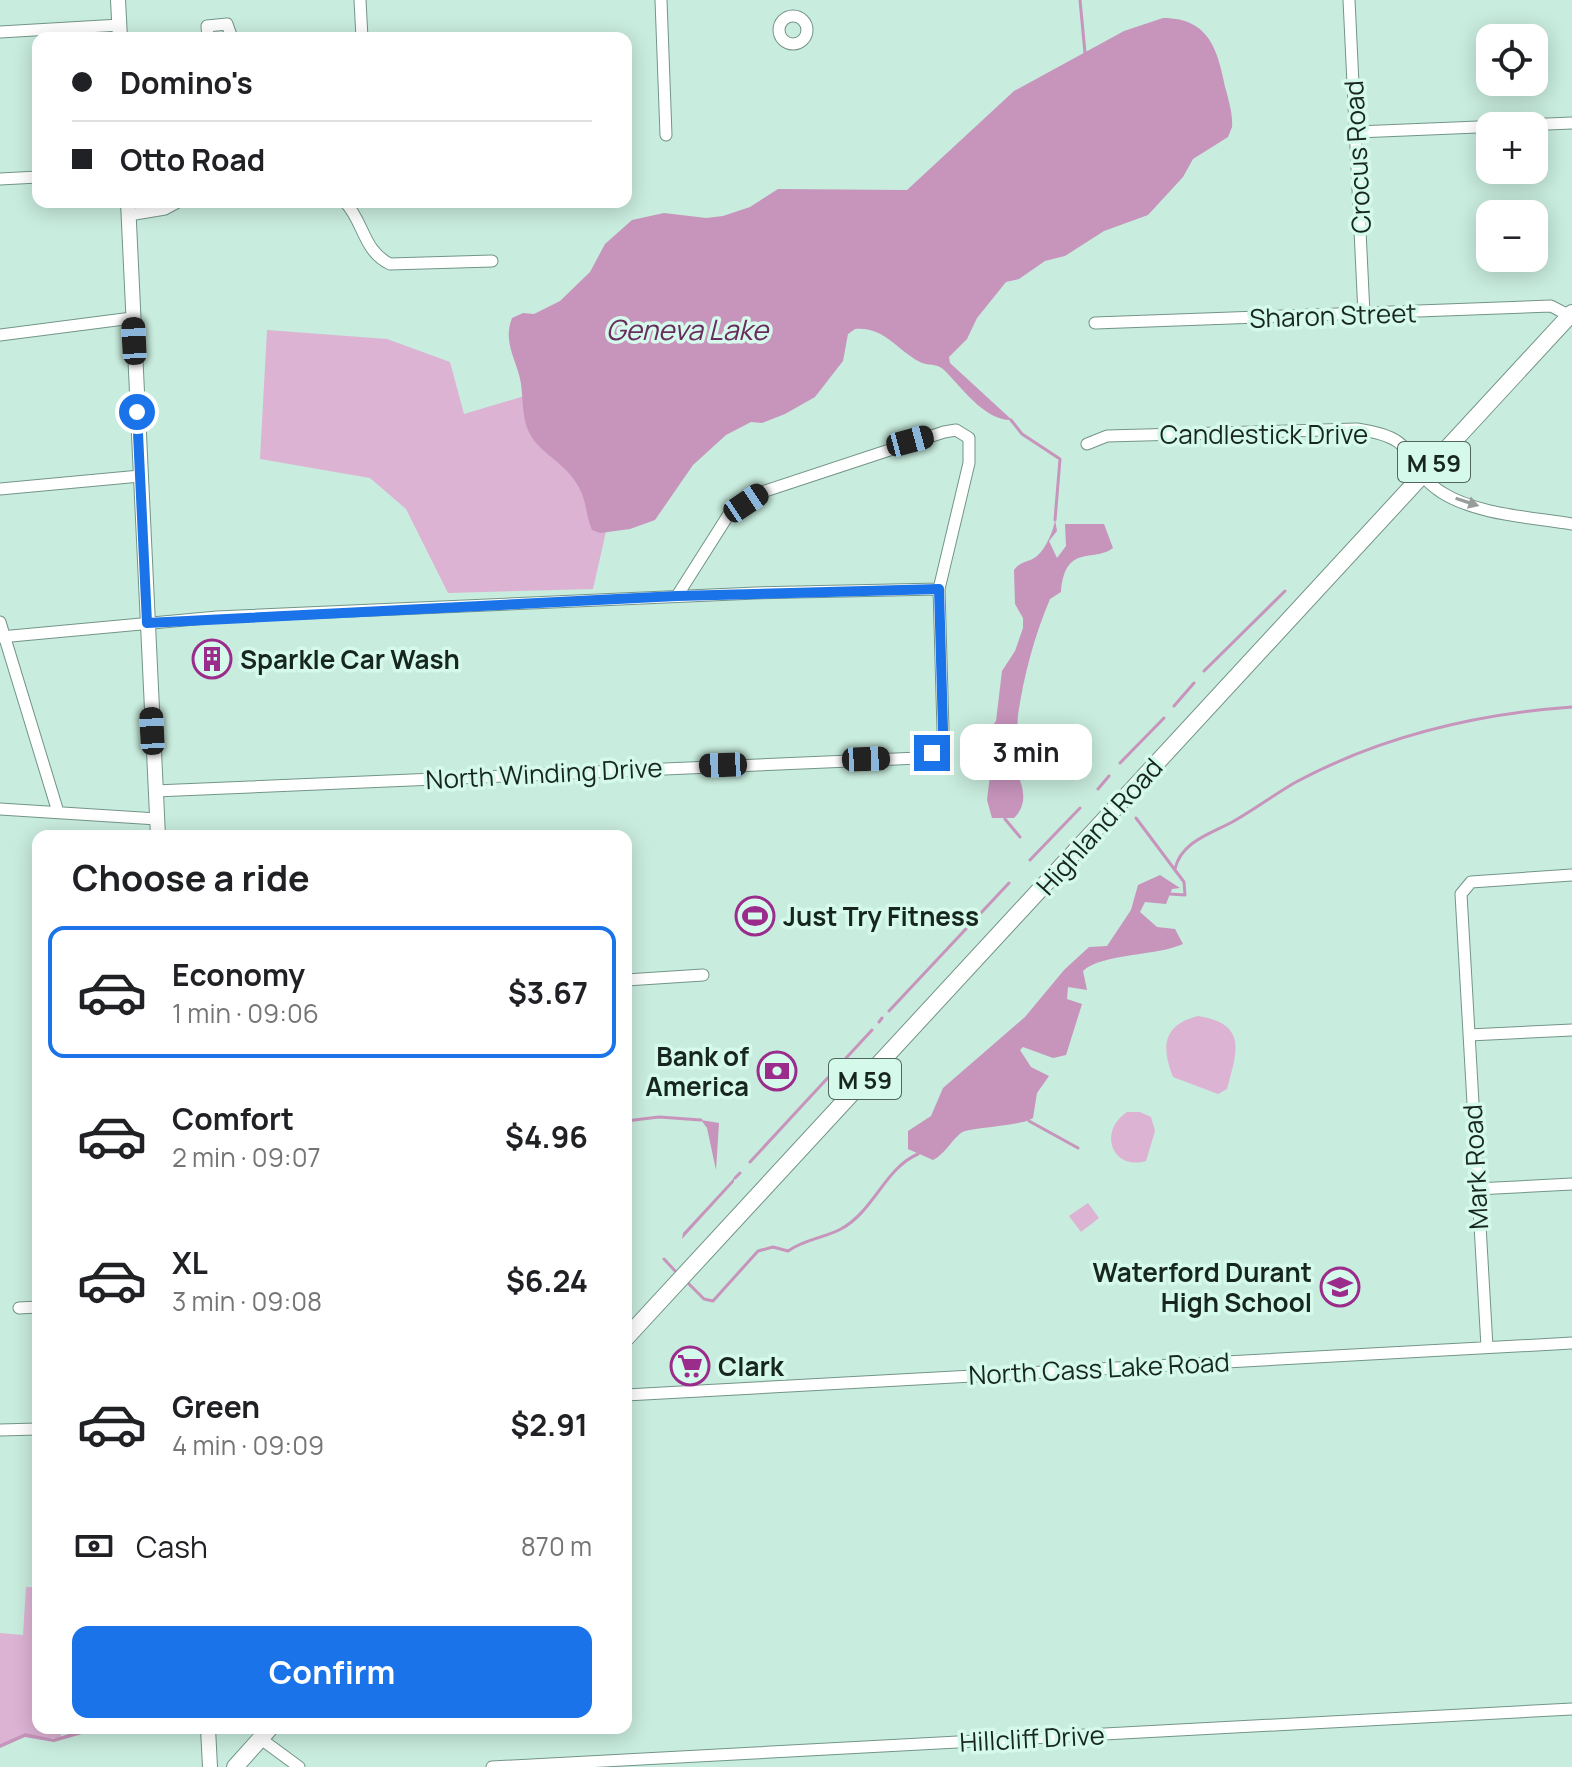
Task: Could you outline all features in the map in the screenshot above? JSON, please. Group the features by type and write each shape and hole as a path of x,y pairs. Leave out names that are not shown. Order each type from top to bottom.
{"highway":[{"name":"Highland Road","path":"632,1331 1571,314"},
{"path":"235,1767 265,1734"}],"main road":[{"path":"118,0 120,31"},
{"path":"129,209 158,830"},
{"path":"208,1734 210,1767"}],"street":[{"path":"360,0 362,32"},
{"path":"661,0 666,135"},
{"path":"789,0 790,15"},
{"name":"Crocus Road","path":"1349,0 1364,314"},
{"path":"208,32 207,26 227,24 230,32"},
{"path":"0,32 120,31"},
{"path":"1357,132 1572,123"},
{"path":"0,179 32,177"},
{"path":"129,209 167,208"},
{"path":"351,208 375,257 390,264 492,261"},
{"name":"Sharon Street","path":"1095,323 1551,306 1571,314"},
{"path":"0,335 132,318"},
{"name":"Candlestick Drive","path":"1087,444 1107,436 1357,429 1399,440 1422,474 1442,492 1460,501 1572,524"},
{"path":"3,636 147,623 677,596 939,589 970,448 966,433 956,430 866,455 762,492 729,514 677,596"},
{"path":"0,489 140,476"},
{"name":"North Winding Drive","path":"155,791 919,758 932,753 941,743 943,730 939,589"},
{"path":"0,622 58,812"},
{"path":"0,809 157,819"},
{"name":"Mark Road","path":"1487,1347 1461,907 1464,887 1471,882 1572,875"},
{"path":"632,980 703,975"},
{"path":"1469,1035 1572,1030"},
{"path":"1476,1189 1572,1184"},
{"path":"19,1308 32,1307"},
{"name":"North Cass Lake Road","path":"632,1395 1572,1343"},
{"path":"0,1430 32,1429"},
{"name":"Hillcliff Drive","path":"492,1767 1572,1709"},
{"path":"267,1734 299,1767"}],"shaded area":[{"path":"267,330 387,339 450,362 464,414 538,392 617,483 593,589 448,593 406,509 370,478 260,459"},
{"path":"1198,1016 1225,1025 1235,1041 1234,1063 1227,1089 1218,1094 1173,1077 1169,1066 1166,1046 1172,1031 1186,1020"},
{"path":"1127,1112 1140,1112 1151,1117 1155,1131 1146,1161 1134,1163 1125,1160 1113,1148 1113,1130"},
{"path":"1088,1203 1099,1218 1081,1232 1069,1216"},
{"path":"26,1587 32,1587 32,1734 61,1734 61,1738 42,1739 25,1733 0,1744 0,1633 23,1635"}],"water":[{"name":"Geneva Lake","path":"1163,18 1192,24 1210,40 1223,77 1232,127 1228,137 1193,159 1183,177 1148,215 1104,231 1065,256 1045,261 1019,279 1006,282 977,318 967,339 949,357 950,363 1012,420 1002,419 983,409 940,367 920,362 883,335 855,329 848,334 843,361 815,397 785,414 762,423 751,422 726,435 693,465 655,520 630,529 600,533 592,530 577,484 537,444 528,430 521,384 510,344 512,318 523,313 534,314 560,301 590,272 605,244 632,220 664,213 706,218 723,216 750,207 778,189 907,190 1014,91 1124,31"},
{"path":"1055,520 1057,531 1049,541 1057,558 1066,546 1065,524 1104,524 1113,548 1074,560 1068,567 1061,592 1050,599 1030,656 1018,715 1019,757 1016,771 1023,790 1023,801 1014,818 992,818 987,800 991,767 977,745 996,721 1002,671 1015,651 1023,628 1023,618 1015,604 1014,570 1040,553 1049,539"},
{"path":"1160,875 1180,888 1172,889 1166,904 1145,902 1140,912 1157,927 1175,929 1183,944 1092,965 1083,971 1087,990 1068,987 1067,999 1082,1004 1066,1055 1053,1058 1023,1047 1020,1050 1031,1067 1049,1076 1037,1093 1033,1118 965,1131 933,1160 908,1149 908,1131 931,1116 943,1088 1025,1017 1064,970 1089,947 1107,946 1131,910 1138,885"},
{"path":"701,1120 719,1123 716,1170 707,1128"},
{"path":"734,1178 734,1182 682,1239 683,1233"},
{"path":"25,1733 53,1739 82,1734 54,1742 25,1737 0,1748 0,1744"}],"waterway":[{"path":"1080,0 1085,53"},
{"path":"1011,420 1022,434 1060,459 1055,520"},
{"path":"1204,671 1285,591"},
{"path":"1174,706 1194,683"},
{"path":"1175,869 1184,851 1199,839 1296,782 1362,752 1465,722 1572,707"},
{"path":"1120,763 1164,718"},
{"path":"1098,789 1109,776"},
{"path":"1030,860 1080,808"},
{"path":"1136,818 1184,882 1185,895 1170,894"},
{"path":"1005,819 1020,837"},
{"path":"889,1011 1009,883"},
{"path":"879,1022 882,1018"},
{"path":"750,1162 872,1030"},
{"path":"632,1120 659,1117 701,1120"},
{"path":"1029,1121 1078,1148"},
{"path":"686,1281 704,1299 713,1301 758,1251 773,1247 788,1251 841,1229 862,1212 897,1169 918,1154"},
{"path":"735,1178 740,1173"},
{"path":"664,1259 677,1273"}],"place":[{"name":"Sparkle Car Wash","path":"212,659"},
{"name":"Just Try Fitness","path":"755,916"},
{"name":"Bank of America","path":"777,1071"},
{"name":"Waterford Durant High School","path":"1340,1287"},
{"name":"Clark","path":"690,1366"}],"route":[{"path":"137,412 147,623 217,617 677,596 939,589 943,730 941,743 932,753"}]}
